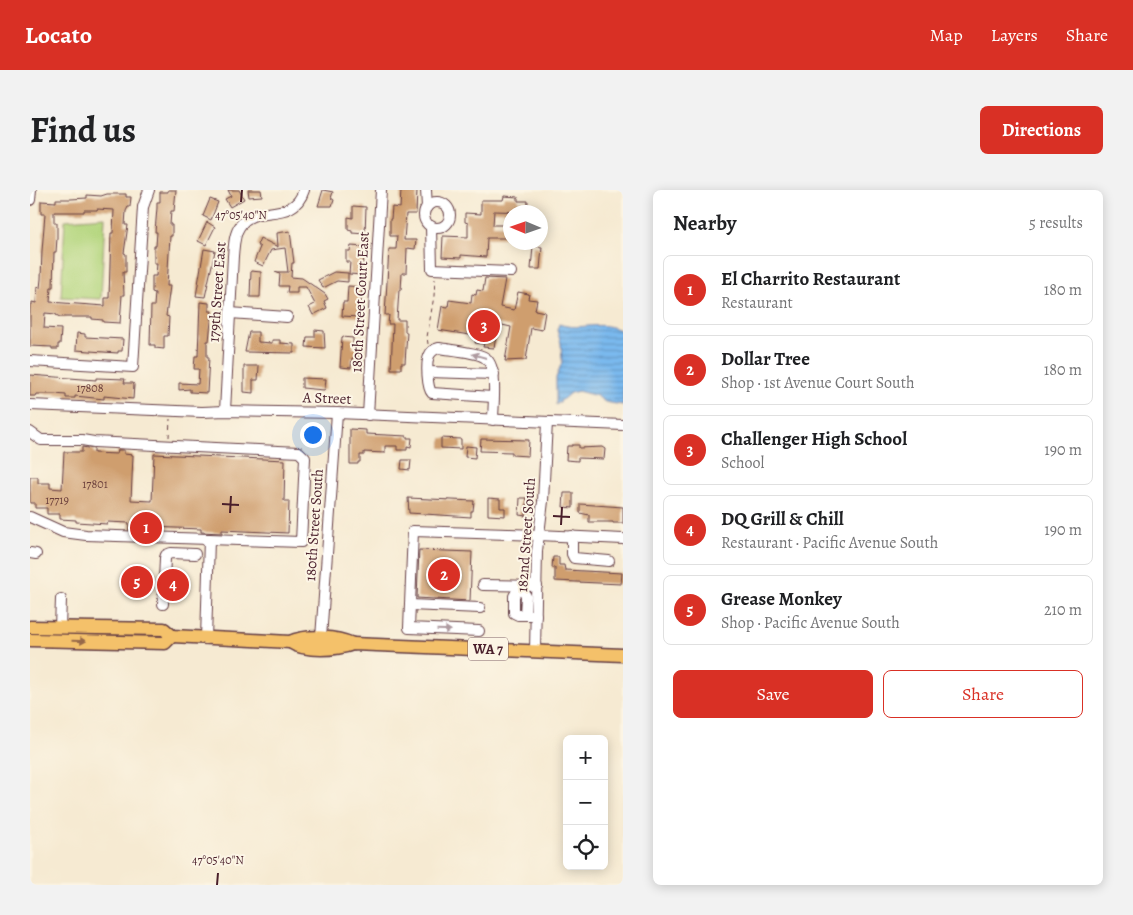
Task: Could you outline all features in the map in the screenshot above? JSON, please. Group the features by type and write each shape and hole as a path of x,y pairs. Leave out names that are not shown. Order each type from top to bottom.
{"main road":[{"name":"WA 7","path":"30,627 164,629 172,636 206,639 290,642 300,638 321,638 342,639 354,644 623,655"},
{"name":"WA 7","path":"30,640 165,643 172,636"},
{"name":"WA 7","path":"290,642 298,648 340,649 354,644"}],"street":[{"path":"30,200 31,190"},
{"path":"30,361 133,366 143,207 149,190"},
{"name":"179th Street East","path":"225,411 235,239 240,225 250,217 278,213 294,206 301,198 304,190"},
{"name":"180th Street Court East","path":"368,415 381,190"},
{"path":"426,190 427,207 424,215 425,220 431,226 444,226 449,219 450,211 445,204 433,202 427,207"},
{"path":"431,226 430,266 432,269 511,272"},
{"path":"230,313 287,316"},
{"path":"493,397 434,394 428,387 430,354 433,350 439,348 483,356 491,363 494,374 493,420"},
{"path":"428,372 494,374"},
{"name":"A Street","path":"30,405 202,412 337,413 623,425"},
{"name":"180th Street South","path":"321,638 337,413"},
{"name":"182nd Street South","path":"535,651 531,615 537,586 537,551 544,494 547,422"},
{"path":"30,432 41,440 82,440 299,452 305,458 301,542 86,535 64,532 30,517"},
{"path":"479,631 409,628 413,531 623,539"},
{"path":"572,536 572,554 574,558 609,561"},
{"path":"206,639 209,539"},
{"path":"163,604 164,558 171,553 195,554"},
{"path":"483,585 537,586"},
{"path":"520,586 526,596 531,615"},
{"path":"60,599 60,628"},
{"path":"410,605 480,608"}],"path":[{"path":"430,354 426,337 434,296 435,270"},
{"path":"169,446 170,411"}],"green space":[{"path":"105,217 101,299 61,297 65,220"}],"water":[{"path":"559,324 576,327 607,326 623,332 623,405 605,402 597,396 578,391 570,393 556,405 556,378 562,362 561,343 557,330"}],"building":[{"path":"168,190 176,190 174,211 171,211 170,225 172,225 172,236 170,236 167,286 170,286 166,316 169,317 168,336 164,336 164,349 155,348 155,345 150,345 151,306 154,306 155,293 152,292 152,276 156,276 157,263 154,263 154,246 156,246 157,232 155,232 157,202 160,202 160,192 168,192"},
{"path":"228,190 239,190 244,199 230,207 225,199 231,196"},
{"path":"248,190 261,190 262,196 249,197"},
{"path":"323,190 333,192 331,198 334,200 332,206 318,206"},
{"path":"401,190 417,190 416,214 406,214 404,240 416,240 415,249 407,248 406,273 402,273 401,290 399,290 397,320 405,320 405,332 407,332 405,363 401,363 401,369 391,369 393,324 388,324 389,315 385,315 389,249 396,249 397,236 390,236 390,219 392,207 400,208"},
{"path":"107,194 126,194 126,197 131,197 130,207 126,211 125,225 128,225 124,253 126,254 126,272 123,272 124,295 122,295 120,323 103,322 103,320 92,319 92,317 60,317 56,314 45,313 44,328 61,329 58,349 30,346 30,305 32,305 32,302 36,303 37,287 40,288 41,279 45,214 41,214 41,201 56,202 56,199 87,198 87,195 101,196","holes":["97,209 114,210 113,233 111,233 109,298 105,298 105,306 50,302 57,238 57,223 54,223 54,212 84,212 84,210"]},
{"path":"504,196 518,197 518,201 528,201 528,205 503,205 503,211 494,211 493,225 503,225 503,238 487,238 486,257 461,255 461,258 442,257 443,236 468,237 468,223 465,222 465,213 481,214 481,200 503,200"},
{"path":"210,199 218,202 211,220 203,216"},
{"path":"353,206 366,207 365,234 352,233 352,231 348,230 348,217 353,218"},
{"path":"207,222 215,227 206,245 198,241"},
{"path":"290,231 294,263 292,263 291,277 302,278 325,294 328,299 324,301 327,308 313,315 309,307 315,304 306,287 297,287 297,293 287,293 288,286 279,286 280,274 275,272 288,272 285,248 271,250 263,266 254,262 260,247 257,245 260,238 278,247 277,233"},
{"path":"351,246 364,247 363,275 349,274 350,262 346,262 346,251 350,251"},
{"path":"204,249 215,251 205,297 196,296"},
{"path":"533,250 542,250 540,269 531,269"},
{"path":"251,271 261,272 260,297 250,297"},
{"path":"334,272 348,273 348,282 337,281 323,288 318,280"},
{"path":"485,278 505,279 500,307 514,310 518,292 529,294 528,299 537,300 535,310 545,312 542,330 531,328 526,360 505,361 511,327 498,324 494,348 483,347 484,344 475,343 476,336 438,330 442,306 448,307 449,300 471,303 472,294 476,295 477,290 483,291"},
{"path":"348,286 362,287 360,317 342,316 343,302 347,302"},
{"path":"200,302 209,303 209,311 212,311 209,341 207,341 207,357 209,357 207,393 190,392 190,389 179,390 179,383 198,384 199,369 194,369 195,356 198,356"},
{"path":"315,330 324,331 325,348 306,347 307,337 315,337"},
{"path":"249,332 258,332 258,342 272,343 272,340 280,340 280,343 294,344 294,353 245,352"},
{"path":"77,333 85,334 85,337 123,339 122,351 118,351 118,353 76,350"},
{"path":"342,337 353,338 353,348 360,348 359,358 352,358 351,368 340,367"},
{"path":"244,366 259,366 258,380 253,380 253,393 244,392"},
{"path":"30,375 96,380 96,378 125,379 124,383 133,383 134,385 133,399 104,396 104,399 75,396 75,398 66,398 66,395 55,394 36,394 35,396 30,396"},
{"path":"302,378 326,379 325,388 324,390 302,388"},
{"path":"350,429 366,430 366,434 407,436 407,438 412,438 411,447 407,446 407,450 397,450 397,446 385,446 385,453 364,452 364,455 360,455 360,462 358,464 350,464"},
{"path":"441,438 461,439 461,449 441,448"},
{"path":"481,439 529,440 528,456 512,455 512,452 480,451"},
{"path":"579,445 579,448 602,447 605,449 604,459 578,458 578,461 566,460 567,446"},
{"path":"466,446 476,447 475,458 465,457"},
{"path":"82,447 94,449 94,453 117,454 118,450 124,450 124,454 133,455 131,500 152,501 154,454 285,460 284,501 289,501 288,533 222,530 222,533 201,532 201,529 151,527 151,530 129,530 129,523 76,522 76,520 60,519 60,514 47,514 47,508 35,508 35,503 30,503 30,477 38,477 38,483 50,483 50,488 62,489 64,452 82,452"},
{"path":"402,460 411,460 410,470 401,469"},
{"path":"564,493 573,493 573,508 563,507"},
{"path":"408,498 474,501 473,511 471,511 471,517 409,513"},
{"path":"488,498 500,499 500,508 505,508 505,516 488,515"},
{"path":"520,498 527,498 526,516 519,515"},
{"path":"580,504 623,507 623,523 589,522 589,515 580,513"},
{"path":"419,550 472,552 470,601 417,598"},
{"path":"553,557 559,557 559,565 564,565 565,570 622,573 621,584 555,581 555,568 552,568"},
{"path":"132,570 144,570 143,595 131,594"},
{"path":"171,571 180,571 181,590 179,590 179,597 170,597"}],"place":[{"name":"Challenger High School","path":"484,326"},
{"name":"El Charrito Restaurant","path":"146,528"},
{"name":"Dollar Tree","path":"444,575"},
{"name":"Grease Monkey","path":"137,582"},
{"name":"DQ Grill & Chill","path":"173,585"}]}
